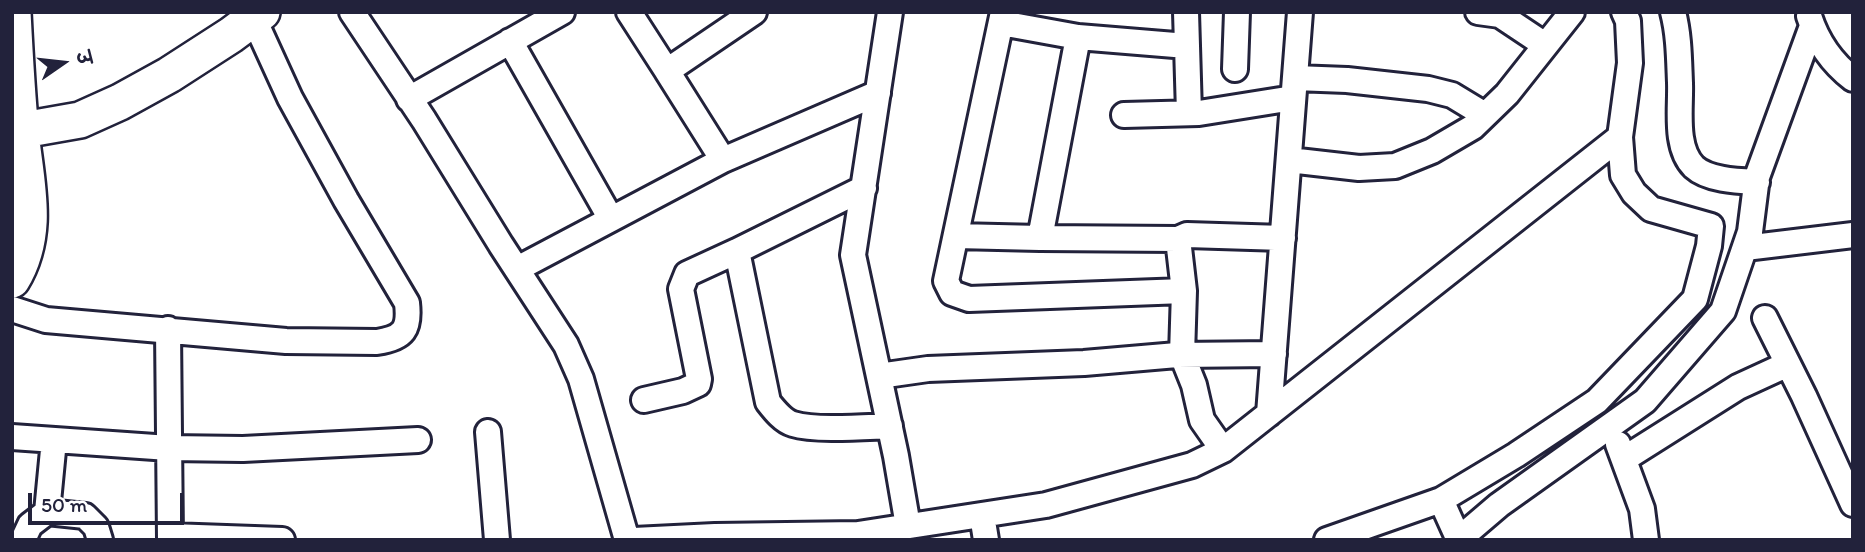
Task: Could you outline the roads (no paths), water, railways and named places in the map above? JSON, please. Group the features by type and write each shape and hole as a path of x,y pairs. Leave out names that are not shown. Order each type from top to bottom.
{"main road":[{"path":"13,12 17,131 29,190 30,217 30,230 16,259"},
{"path":"17,131 80,120 120,102 179,69 258,15"}],"street":[{"path":"352,12 566,345 581,379 627,540"},
{"path":"409,99 562,12"},
{"path":"629,12 723,160"},
{"path":"667,71 754,12"},
{"path":"890,12 853,255 890,426 908,526"},
{"path":"1186,12 1189,113"},
{"path":"1235,69 1237,12"},
{"path":"1269,414 1300,12"},
{"path":"1478,12 1500,15 1545,45"},
{"path":"1289,160 1359,168 1395,166 1432,151 1473,127 1507,94 1572,12"},
{"path":"1327,540 1441,500 1516,456 1597,401 1695,299 1709,246 1711,226 1651,209 1634,193 1623,175 1620,137 1630,64 1628,21 1624,12"},
{"path":"1673,12 1678,31 1679,125 1685,155 1696,168 1723,180 1756,185"},
{"path":"12,309 46,320 286,341 377,342 390,340 403,332 409,319 407,303 290,98 258,15"},
{"path":"1184,291 970,299 952,293 946,281 1002,18 1078,37 1187,46"},
{"path":"1441,500 1458,540 1499,505 1645,401 1723,311 1748,240 1756,185 1810,19"},
{"path":"1810,19 1819,42 1853,79"},
{"path":"1040,238 1078,37"},
{"path":"510,41 611,219"},
{"path":"1125,116 1189,113 1294,88 1347,80 1428,89 1452,95 1485,115"},
{"path":"517,269 723,160 878,93"},
{"path":"634,540 858,534 1046,505 1192,465 1223,450 1620,137"},
{"path":"645,400 683,391 698,384 681,289 687,274 864,188"},
{"path":"956,236 1178,239 1187,235 1283,238"},
{"path":"1748,240 1853,236"},
{"path":"1178,239 1184,291 1182,355 1194,385 1202,420 1223,450"},
{"path":"737,251 768,402 773,409 792,424 803,426 890,426"},
{"path":"1765,318 1853,504"},
{"path":"168,329 170,538 282,540"},
{"path":"879,376 928,369 1084,363 1182,355 1273,354"},
{"path":"1624,459 1738,387 1788,364"},
{"path":"1597,401 1615,423 1624,459 1642,509 1643,539"},
{"path":"488,432 496,540"},
{"path":"12,437 169,448 243,449 418,440"},
{"path":"47,512 54,440"},
{"path":"23,540 30,525 47,512 85,516 96,527 100,540"},
{"path":"982,515 986,540"}]}
